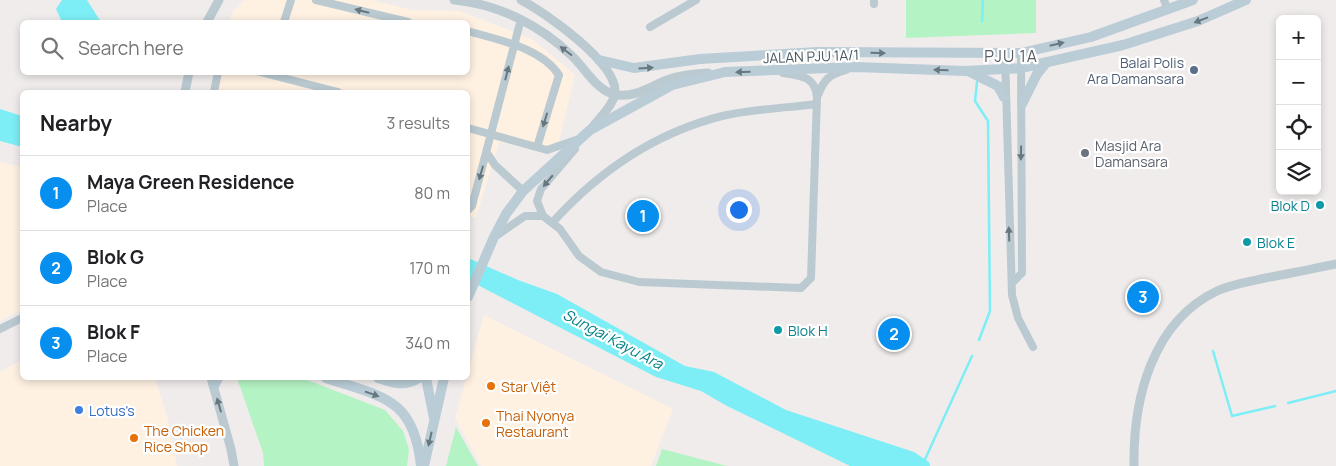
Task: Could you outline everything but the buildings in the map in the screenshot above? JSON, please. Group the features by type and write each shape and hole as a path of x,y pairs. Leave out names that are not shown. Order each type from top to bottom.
{"main road":[{"name":"JALAN PJU 1A/1","path":"470,292 506,214 523,191 590,130 672,85 725,72 856,67 965,70 1022,68 1123,45 1198,21 1246,0"},
{"name":"JALAN PJU 1A/1","path":"599,60 634,68 654,67 700,59 818,52 1005,54 1091,37 1166,5 1187,1"},
{"path":"1022,104 1037,74 1046,63"},
{"path":"965,70 998,86 1004,97"},
{"path":"332,380 385,398 396,406 416,434 422,466"},
{"path":"384,380 397,384 409,383 414,380"},
{"path":"426,380 435,421"},
{"path":"422,466 435,421 444,380"}],"street":[{"path":"208,20 219,0"},
{"path":"285,20 291,0"},
{"path":"316,0 343,3 401,20"},
{"path":"454,0 482,3 521,19 571,55 599,87 615,95 634,95 680,76 725,72"},
{"path":"522,0 554,21 599,60 615,82 615,95 590,130 541,189 537,201 543,216 564,234 579,256 601,272 628,280 801,288 811,278 817,101 812,81 806,77 771,71"},
{"path":"650,27 696,0"},
{"path":"470,204 487,153 521,19"},
{"path":"470,32 515,45 552,65 559,75 537,147"},
{"path":"1013,282 1022,273 1021,52"},
{"path":"1005,54 1004,97 1010,274 1013,282 1012,295 1016,312 1033,347"},
{"path":"817,101 825,79 831,74 856,67"},
{"path":"185,90 188,75"},
{"path":"214,90 217,75"},
{"path":"274,75 330,90"},
{"path":"301,90 303,83"},
{"path":"552,223 608,170 669,134 724,116 817,101"},
{"path":"470,129 548,150 579,139"},
{"path":"487,153 495,165 523,191"},
{"path":"494,237 525,216 543,216"},
{"path":"1134,466 1138,419 1145,379 1158,346 1178,320 1201,300 1225,288 1336,264"},
{"path":"0,329 20,319"},
{"path":"214,380 234,466"}],"shaded area":[{"path":"244,0 371,0 413,10 459,11 532,39 575,75 559,141 547,150 499,142 476,218 470,216 470,90 211,90 215,75 470,75 470,20 230,20 232,12"},
{"path":"0,162 20,167 20,311 0,321"},
{"path":"484,315 673,409 651,466 481,466 455,418 466,380 470,380 470,365"},
{"name":"Lotus's","path":"20,361 20,380 156,380 167,416 177,466 0,466 0,372"}],"green space":[{"path":"906,0 1036,0 1036,33 906,38"},
{"path":"238,380 307,380 385,410 403,431 409,449 407,466 264,466 263,453"},
{"path":"456,427 478,466 446,466"},
{"path":"662,449 727,466 656,466"}],"water":[{"path":"62,0 87,0 100,20 61,20 56,9"},
{"path":"0,109 20,115 20,146 0,141"},
{"name":"Sungai Kayu Ara","path":"470,259 518,280 557,294 685,366 714,372 786,410 914,452 929,462 930,466 850,466 727,406 701,391 656,377 470,281"}],"waterway":[{"path":"982,21 983,0"},
{"path":"977,82 975,101 988,121 990,311 979,340"},
{"path":"1213,351 1232,416 1275,406"},
{"path":"922,466 972,356"},
{"path":"1288,403 1336,391"}],"place":[{"name":"Balai Polis Ara Damansara","path":"1194,70"},
{"name":"Masjid Ara Damansara","path":"1085,153"},
{"name":"Blok D","path":"1320,205"},
{"name":"Maya Green Residence","path":"643,216"},
{"name":"Blok E","path":"1247,242"},
{"name":"Blok F","path":"1143,297"},
{"name":"Blok H","path":"778,330"},
{"name":"Blok G","path":"894,334"},
{"name":"Star Việt","path":"491,386"},
{"name":"Lotus's","path":"79,410"},
{"name":"Thai Nyonya Restaurant","path":"486,423"},
{"name":"The Chicken Rice Shop","path":"134,438"}],"district":[{"name":"PJU 1A","path":"1011,56"}]}
